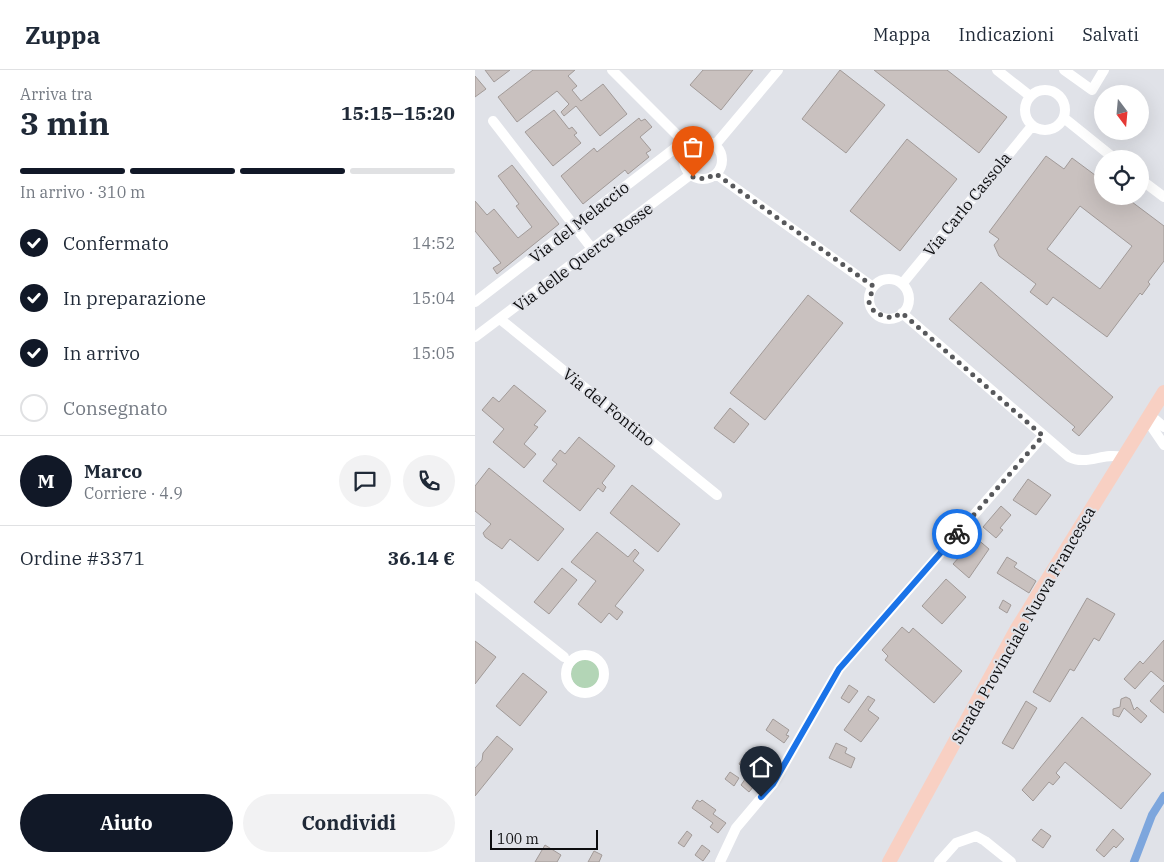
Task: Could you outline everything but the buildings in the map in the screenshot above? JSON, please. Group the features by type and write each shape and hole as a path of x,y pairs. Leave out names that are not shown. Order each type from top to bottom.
{"main road":[{"name":"Strada Provinciale Nuova Francesca","path":"889,862 1016,630 1164,392"}],"street":[{"path":"612,70 686,144"},
{"path":"715,145 777,70"},
{"path":"997,70 1030,96"},
{"path":"1064,70 1091,90 1104,70"},
{"path":"1039,90 1056,93 1063,101 1064,118 1061,123 1050,130 1044,131 1032,126 1025,115 1026,102 1030,96 1039,90"},
{"path":"1064,118 1104,150"},
{"path":"493,121 593,250"},
{"name":"Via Carlo Cassola","path":"902,284 1032,126"},
{"path":"705,141 715,145 722,156 722,162 716,174 705,179 690,175 683,163 686,144 705,141"},
{"name":"Via del Melaccio","path":"475,302 686,144"},
{"path":"716,174 873,286"},
{"name":"Via delle Querce Rosse","path":"475,337 593,250 690,175"},
{"path":"1149,185 1164,197"},
{"path":"883,279 896,280 902,284 909,298 902,313 892,318 875,313 869,303 873,286 883,279"},
{"path":"902,313 1043,436 1078,461 1110,455 1122,457"},
{"name":"Via del Fontino","path":"500,319 717,495"},
{"path":"1149,417 1164,427"},
{"path":"1149,417 1164,445"},
{"path":"720,862 735,828 773,784 839,669 1043,436"},
{"path":"475,586 564,657 575,658 587,655 600,661 605,675 600,687 588,693 576,690 567,680 567,668 564,657"},
{"path":"567,668 575,658"},
{"path":"939,862 956,843 976,836 1011,862"}],"green space":[{"path":"586,659 597,663 601,674 597,685 586,689 575,685 571,674 575,663"}],"waterway":[{"path":"1134,862 1152,815 1164,796"}],"way so far":[{"path":"693,177 705,179 716,174 873,286 870,292 869,303 875,313 880,317 886,318 892,318 902,313 1043,436 957,534"}],"route":[{"path":"761,797 773,784 839,669 957,534"}]}
